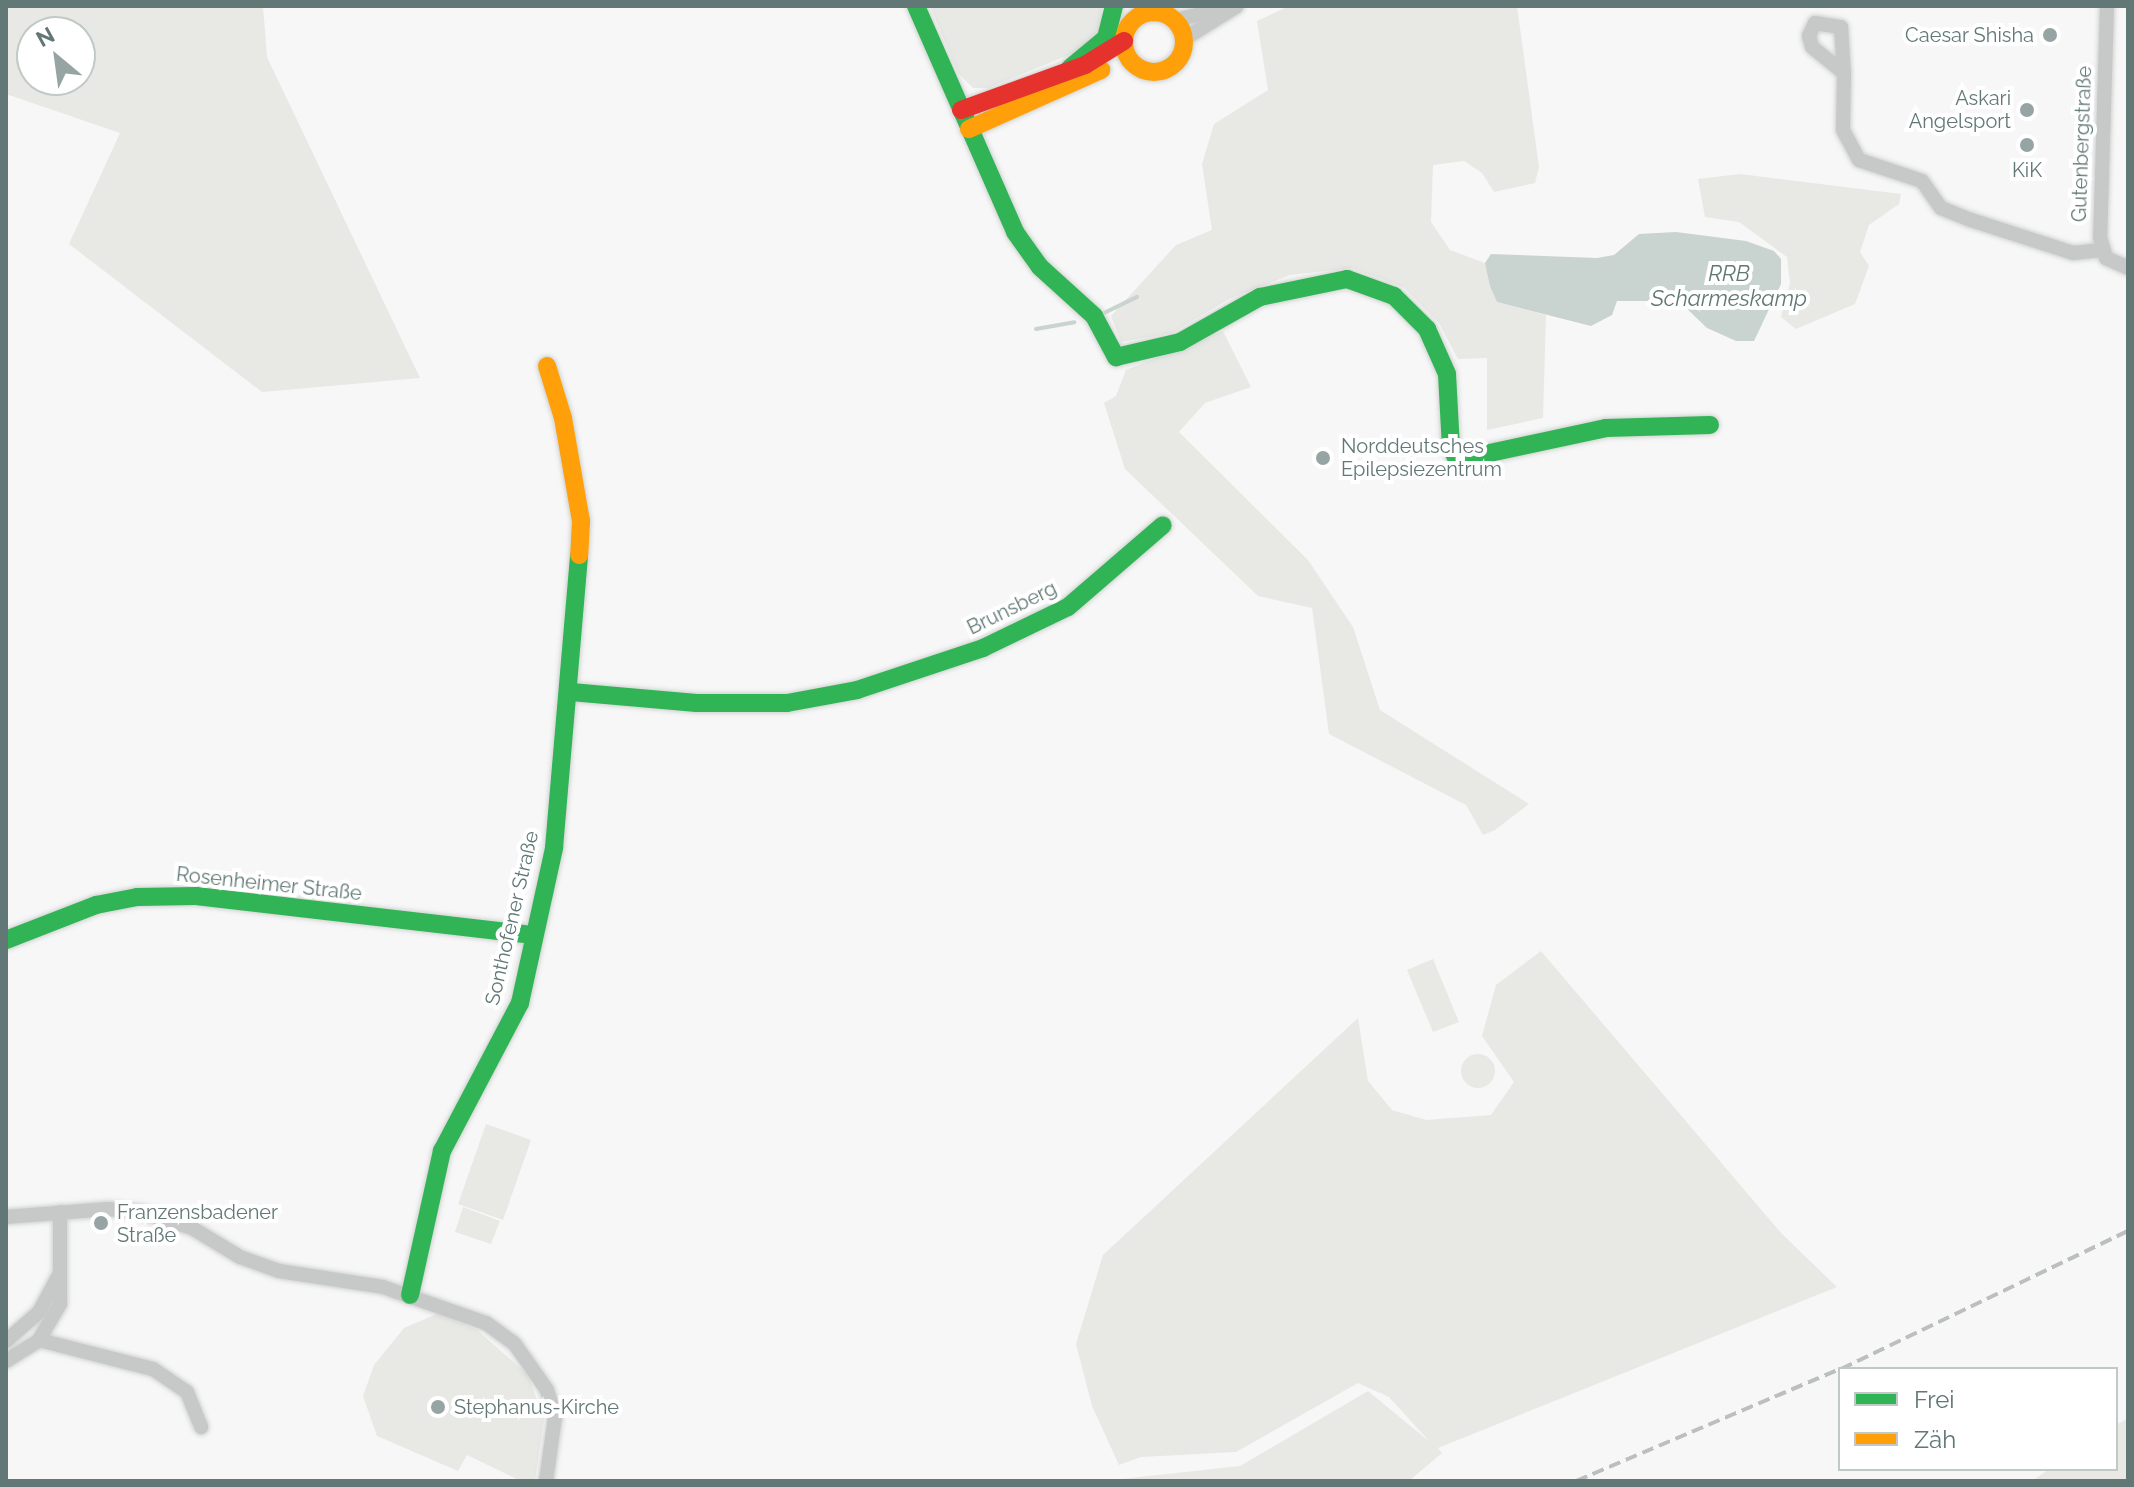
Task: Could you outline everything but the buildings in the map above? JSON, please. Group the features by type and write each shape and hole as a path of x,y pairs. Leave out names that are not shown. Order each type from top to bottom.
{"main road":[{"path":"916,6 1015,232 1040,267 1094,316 1116,357 1180,342 1260,297 1347,279 1394,296 1427,329 1447,374 1451,447 1457,460 1596,429 1710,425"},
{"path":"1070,68 1106,38 1114,6"},
{"path":"1151,9 1175,20 1184,39 1181,55 1167,68 1148,71 1132,61 1124,41 1131,13 1151,9"},
{"path":"961,110 1103,57 1124,41"},
{"path":"969,129 1108,67 1132,61"},
{"name":"Sonthofener Straße","path":"410,1295 442,1151 520,1003 554,848 571,692 581,521 563,418 547,366"},
{"name":"Brunsberg","path":"571,692 697,703 787,703 857,690 983,648 1068,607 1163,525"},
{"name":"Rosenheimer Straße","path":"6,940 96,905 137,897 196,896 534,935"}],"street":[{"name":"Gutenbergstraße","path":"2107,6 2102,250 2128,268"},
{"path":"1175,20 1234,7"},
{"path":"1184,39 1234,7"},
{"path":"1844,73 1843,130 1859,160 1922,181 1941,208 1971,220 2073,253 2102,250"},
{"path":"6,1217 108,1209 154,1215 279,1271 410,1295 486,1323 534,1367 555,1417 546,1481"},
{"path":"6,1361 39,1340 60,1304 60,1212"},
{"path":"6,1341 39,1312 60,1273"},
{"path":"39,1340 153,1369 187,1392 201,1427"}],"shaded area":[{"path":"6,6 263,6 267,57 420,378 262,392 69,244 120,133 6,94"},
{"path":"930,6 1102,6 1098,35 1078,51 988,88 973,88 958,73"},
{"path":"1289,6 1517,6 1539,167 1535,183 1494,192 1482,173 1464,161 1433,165 1431,222 1450,250 1485,263 1497,302 1546,315 1543,418 1487,430 1487,358 1458,359 1439,323 1403,287 1352,268 1290,275 1229,299 1172,333 1121,342 1111,316 1176,245 1212,230 1202,164 1214,124 1268,90 1257,21"},
{"path":"1740,174 1901,194 1899,204 1869,225 1860,252 1869,266 1855,304 1796,329 1781,317 1790,283 1787,257 1739,222 1705,217 1698,179"},
{"path":"1223,331 1251,387 1205,403 1179,432 1308,560 1353,627 1380,710 1529,804 1495,830 1483,835 1466,805 1329,734 1312,608 1258,596 1125,469 1104,403 1116,396 1126,370"},
{"path":"1541,951 1782,1234 1837,1287 1438,1448 1442,1453 1409,1481 1103,1481 1240,1466 1368,1391 1430,1442 1389,1397 1358,1383 1236,1452 1141,1457 1119,1465 1092,1406 1076,1344 1103,1255 1358,1018 1368,1081 1392,1110 1426,1120 1491,1115 1514,1082 1482,1036 1496,985"},
{"path":"1433,959 1459,1022 1433,1032 1407,970"},
{"path":"1478,1054 1490,1059 1495,1071 1490,1083 1478,1088 1466,1083 1461,1071 1466,1059"},
{"path":"486,1124 531,1140 503,1220 458,1204"},
{"path":"463,1207 500,1221 491,1244 455,1232"},
{"path":"439,1313 477,1330 528,1375 544,1419 535,1481 521,1481 467,1455 458,1471 377,1436 363,1396 374,1365 404,1328"},
{"path":"2128,1418 2128,1481 2032,1481 2046,1471 2118,1471 2118,1424"}],"water":[{"name":"RRB Scharmeskamp","path":"1676,232 1746,241 1774,251 1781,259 1781,284 1754,341 1736,341 1707,328 1679,301 1617,301 1612,315 1591,326 1497,302 1490,286 1485,263 1491,254 1597,258 1614,255 1639,234"}],"waterway":[{"path":"1102,314 1137,297"},
{"path":"1036,329 1074,322"}],"railway":[{"path":"1845,1367 2128,1231"},
{"path":"1576,1481 1838,1370"}],"traffic: fast":[{"path":"916,6 1015,232 1040,267 1094,316 1116,357 1180,342 1260,297 1347,279 1394,296 1427,329 1447,374 1451,447 1457,460 1606,428 1710,425"},
{"path":"1070,68 1106,38 1114,6"},
{"path":"1150,6 1153,12"},
{"path":"571,692 697,703 787,703 857,690 983,648 1068,607 1163,525"},
{"path":"410,1295 442,1151 520,1003 554,848 579,555"},
{"path":"6,940 96,905 137,897 196,896 534,935"}],"traffic: slow":[{"path":"1154,12 1175,21 1184,42 1175,63 1154,72 1133,63 1124,42 1133,21 1154,12"},
{"path":"969,129 1101,70"},
{"path":"547,366 563,418 581,521 579,555"}],"traffic: jam":[{"path":"961,110 1085,65 1124,41"}],"place":[{"name":"Caesar Shisha","path":"2050,35"},
{"name":"Askari Angelsport","path":"2027,110"},
{"name":"KiK","path":"2027,145"},
{"name":"Norddeutsches Epilepsiezentrum","path":"1323,458"},
{"name":"Franzensbadener Straße","path":"101,1223"},
{"name":"Stephanus-Kirche","path":"438,1407"}]}
